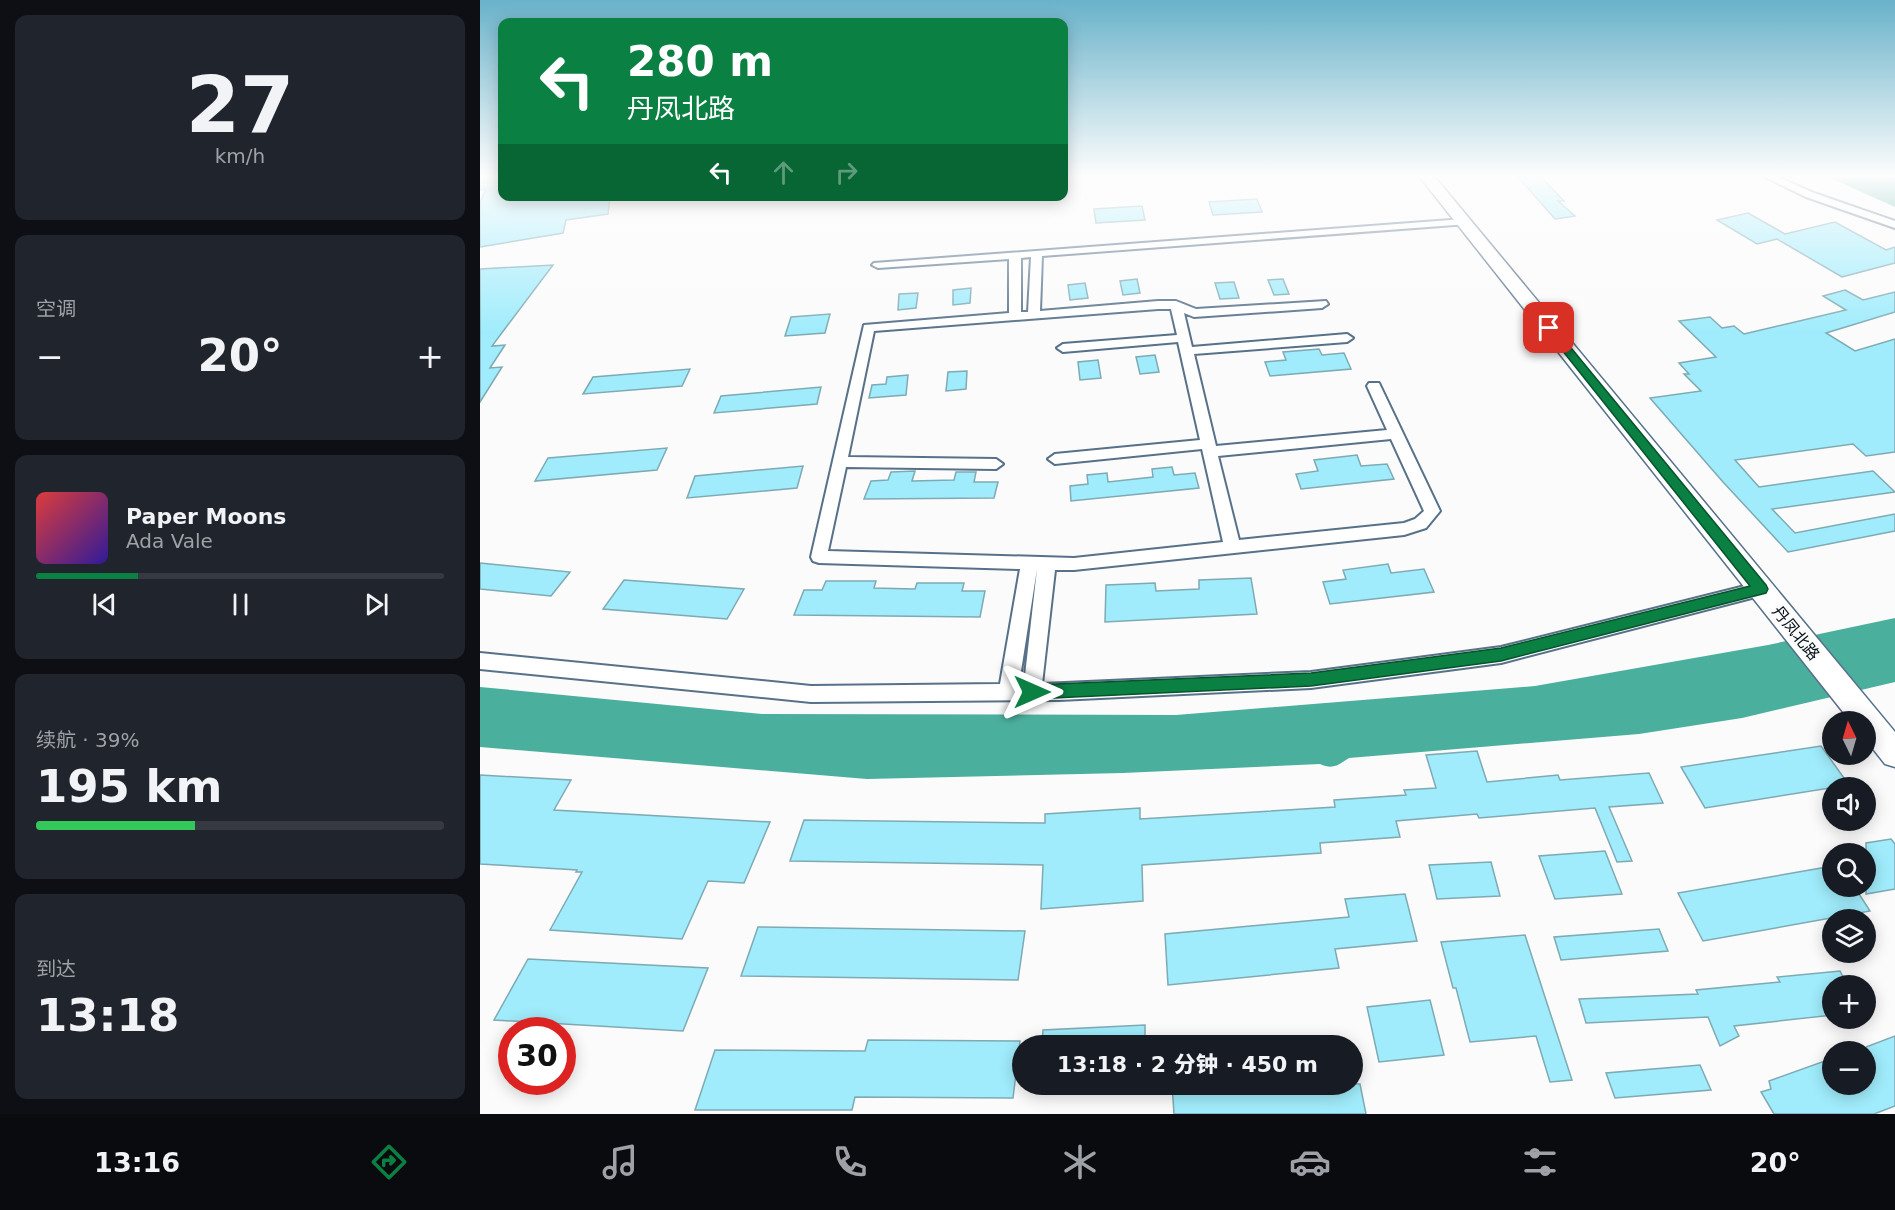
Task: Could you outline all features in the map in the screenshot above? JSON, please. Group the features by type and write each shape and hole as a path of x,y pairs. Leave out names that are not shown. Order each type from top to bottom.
{"main road":[{"name":"丹凤北路","path":"1469,228 1895,754"}],"street":[{"path":"878,265 1382,228"},
{"path":"1034,315 1037,253"},
{"path":"1015,255 1015,316"},
{"path":"1322,304 1194,313 1176,305 868,328 819,557 1074,564 1404,529 1418,525 1427,520 1432,511 1374,386"},
{"path":"1176,305 1232,547"},
{"path":"1063,348 1347,338"},
{"path":"1055,459 1396,434"},
{"path":"839,462 996,464"},
{"path":"1032,692 1039,563"},
{"path":"1008,692 1039,563"},
{"path":"480,661 811,694 1032,692 1311,680 1501,655 1761,589"}],"shaded area":[{"path":"1895,618 1895,682 1742,718 1639,734 1349,758 1332,767 1320,764 1123,773 867,779 480,747 480,687 762,714 1176,715 1535,686 1768,645"}],"building":[{"path":"480,228 564,228 563,233 480,247"},
{"path":"1730,228 1774,228 1785,234 1810,228 1846,228 1886,250 1895,247 1895,263 1842,277 1777,239 1757,244"},
{"path":"553,265 492,346 505,345 490,368 502,367 480,402 480,269"},
{"path":"1137,279 1140,293 1123,295 1120,281"},
{"path":"1283,279 1289,294 1274,295 1268,280"},
{"path":"1234,282 1239,298 1220,299 1215,283"},
{"path":"1085,283 1088,298 1070,300 1068,285"},
{"path":"971,288 970,303 953,305 953,290"},
{"path":"1845,290 1863,300 1895,292 1895,312 1826,333 1855,351 1895,339 1895,452 1866,456 1853,444 1735,460 1759,487 1873,471 1895,492 1772,509 1795,533 1895,514 1895,531 1788,552 1650,398 1701,391 1684,374 1689,374 1679,363 1716,357 1679,321 1710,317 1722,328 1734,326 1744,334 1846,310 1823,296"},
{"path":"918,293 916,308 898,310 899,294"},
{"path":"830,314 825,333 785,336 791,317"},
{"path":"1319,349 1322,355 1344,353 1351,369 1270,376 1265,362 1286,360 1283,352"},
{"path":"1155,355 1159,372 1140,374 1136,357"},
{"path":"1098,360 1101,378 1080,380 1078,362"},
{"path":"690,369 682,386 583,394 593,377"},
{"path":"967,371 966,389 946,391 948,372"},
{"path":"908,375 906,395 869,398 872,385 886,384 887,377"},
{"path":"821,387 817,404 714,413 721,396"},
{"path":"667,448 657,470 535,481 548,458"},
{"path":"1357,455 1361,466 1387,464 1394,479 1301,489 1296,474 1318,471 1314,460"},
{"path":"803,466 797,488 687,498 695,476"},
{"path":"1172,467 1174,475 1195,473 1199,488 1071,501 1070,486 1088,484 1087,475 1107,473 1108,482 1153,477 1152,469"},
{"path":"915,471 912,481 954,480 956,472 976,472 974,482 998,482 994,498 864,499 871,481 888,480 891,472"},
{"path":"480,563 570,572 551,596 480,589"},
{"path":"1388,564 1391,573 1424,569 1434,592 1330,604 1323,582 1346,579 1343,570"},
{"path":"1251,578 1257,614 1105,622 1106,585 1155,583 1156,591 1199,589 1199,580"},
{"path":"624,580 744,589 727,619 603,609"},
{"path":"826,581 876,581 874,588 915,589 917,583 964,583 962,591 985,591 980,617 794,615 804,590 822,590"},
{"path":"1821,746 1822,765 1835,765 1843,777 1822,777 1822,789 1705,808 1681,767"},
{"path":"1477,751 1487,782 1558,775 1560,780 1649,773 1663,803 1609,807 1632,861 1617,862 1595,808 1479,818 1477,814 1396,821 1400,837 1320,843 1321,853 1142,865 1143,901 1041,909 1043,865 790,861 804,820 1045,823 1045,814 1140,808 1140,819 1335,807 1334,800 1406,795 1404,790 1436,788 1426,755"},
{"path":"480,775 571,780 554,810 770,822 744,883 708,881 682,939 550,930 582,872 480,864"},
{"path":"1891,839 1895,844 1895,889 1876,892 1876,843 1866,843"},
{"path":"1605,851 1622,894 1555,899 1539,856"},
{"path":"1491,862 1500,896 1437,899 1429,865"},
{"path":"1822,868 1822,897 1861,897 1869,909 1822,909 1822,920 1703,941 1678,893"},
{"path":"1405,894 1417,941 1335,949 1339,968 1168,985 1165,934 1349,917 1345,899"},
{"path":"758,927 1025,931 1018,980 741,976"},
{"path":"1659,929 1668,951 1561,960 1554,937"},
{"path":"1525,935 1572,1080 1550,1082 1536,1036 1470,1042 1441,942"},
{"path":"528,959 708,968 683,1031 576,1025 576,1017 498,1017 498,1020 494,1020"},
{"path":"1840,971 1842,975 1822,975 1822,1016 1734,1026 1739,1036 1720,1046 1708,1017 1586,1023 1579,999 1698,994 1696,990 1780,982 1777,977"},
{"path":"1430,1000 1444,1055 1379,1062 1367,1007"},
{"path":"1145,1025 1145,1035 1043,1035 1043,1030"},
{"path":"1895,1036 1895,1106 1874,1114 1774,1114 1761,1092 1771,1089 1769,1081 1822,1062 1822,1095 1876,1095 1876,1043"},
{"path":"868,1040 1012,1041 1013,1098 855,1097 852,1110 695,1110 715,1050 865,1051"},
{"path":"1700,1065 1711,1090 1615,1098 1606,1073"},
{"path":"1173,1095 1362,1095 1366,1114 1174,1114"}],"route":[{"path":"1032,692 1311,680 1501,655 1761,589 1549,328"}]}
